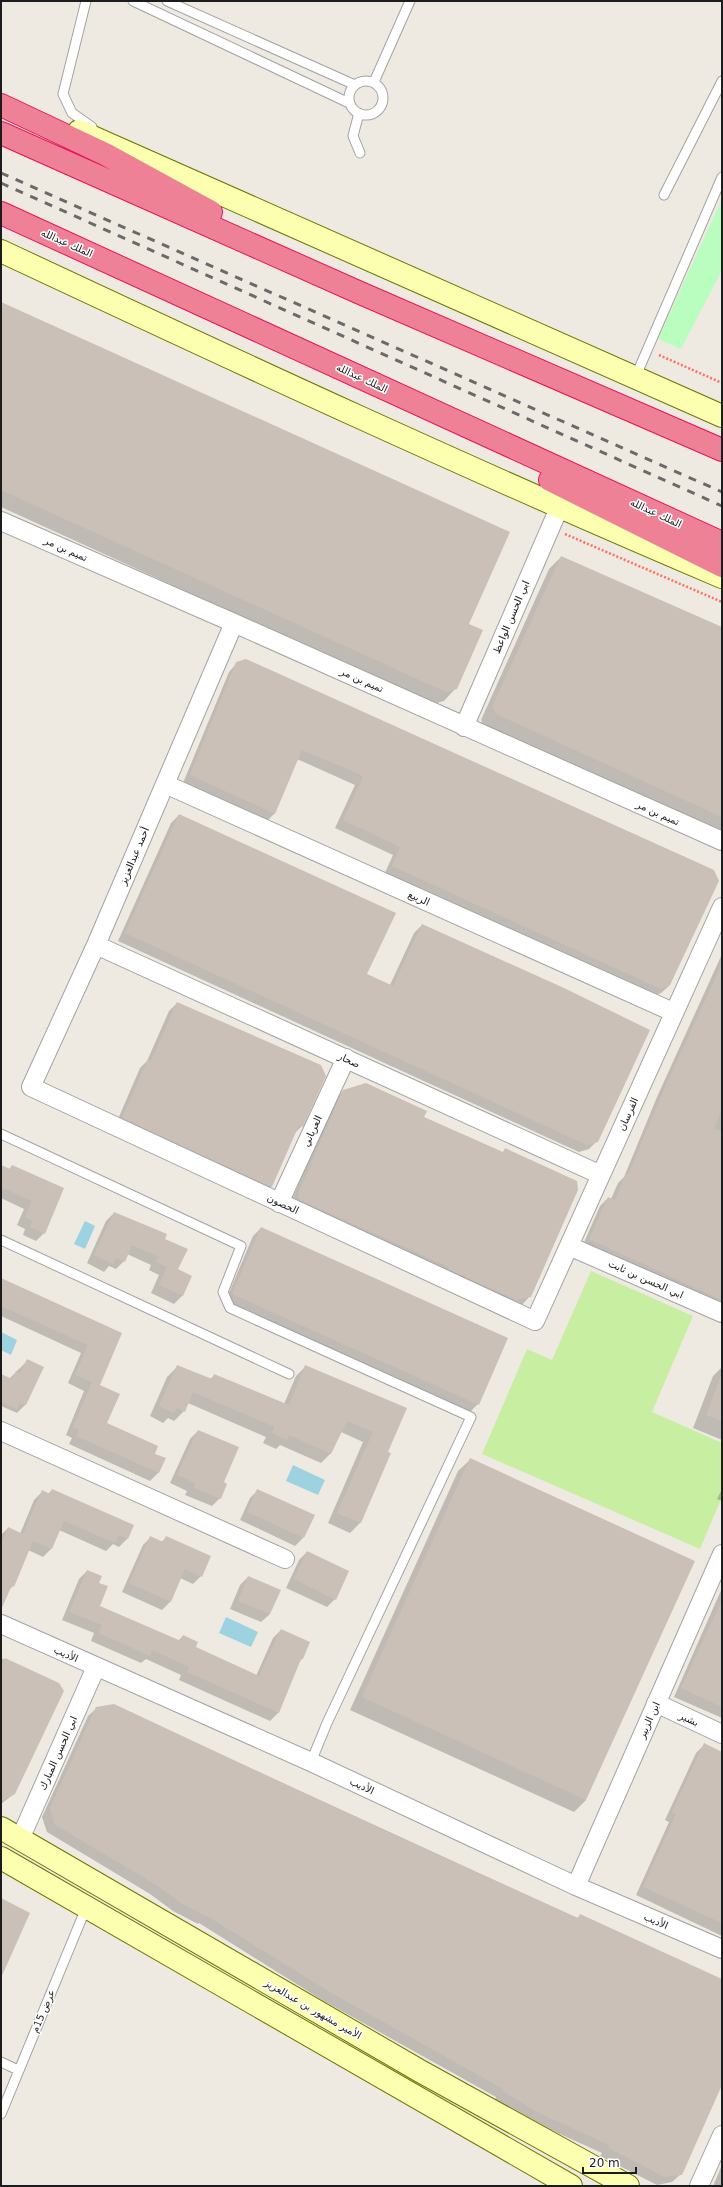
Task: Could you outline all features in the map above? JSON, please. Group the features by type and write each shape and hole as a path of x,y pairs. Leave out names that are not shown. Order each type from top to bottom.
{"highway":[{"path":"1,105 105,154 358,292"},
{"path":"1,133 358,292 722,450"},
{"name":"الملك عبدالله","path":"1,213 722,543"},
{"path":"161,285 722,566"}],"street":[{"path":"1,98 118,148 722,416"},
{"path":"1,251 291,386 559,508 722,577"},
{"name":"ابي الحسن الواعظ","path":"464,727 559,508"},
{"name":"تميم بن مر","path":"1,521 234,623 722,841"},
{"name":"أحمد عبدالعزيز","path":"31,1087 96,945 234,623"},
{"name":"الربيع","path":"165,784 673,1012"},
{"name":"الفرسان","path":"536,1321 673,1012 722,907"},
{"name":"صحار","path":"96,945 601,1175"},
{"name":"العرباني","path":"279,1203 346,1058"},
{"name":"الحصون","path":"31,1087 536,1321"},
{"name":"ابي الحسن بن ثابت","path":"570,1246 722,1312"},
{"path":"1,1431 285,1559"},
{"name":"ابن الزبير","path":"576,1886 722,1554"},
{"name":"الأديب","path":"1,1624 311,1762 576,1886 722,1949"},
{"name":"ابي الحسن المبارك","path":"20,1839 96,1667"},
{"name":"بشير","path":"656,1704 722,1734"},
{"name":"الأمير مشهور بن عبدالعزيز","path":"1,1828 420,2071 628,2186"},
{"path":"1,1858 86,1908 174,1956 571,2186"},
{"path":"699,2186 722,2135"}],"lane":[{"path":"86,1 63,94 72,113 118,148"},
{"path":"133,1 349,103 359,113 372,114 382,105 383,92 374,82 361,81 351,90 349,103"},
{"path":"167,1 355,85"},
{"path":"374,82 410,1"},
{"path":"664,195 722,81"},
{"path":"359,113 353,136 360,153"},
{"path":"636,378 722,177"},
{"path":"1,1134 241,1246 223,1292 230,1308 471,1417 327,1723 311,1762"},
{"path":"1,1240 289,1374"},
{"name":"عرض 15م","path":"1,2114 86,1908"},
{"path":"1,2062 18,2070"}],"path":[{"path":"647,350 722,383"},
{"path":"550,528 722,602"}],"green space":[{"path":"722,199 722,270 681,349 658,339"},
{"path":"591,1271 693,1316 652,1412 722,1443 722,1497 700,1549 482,1454 527,1349 552,1360"}],"water":[{"path":"85,1221 95,1226 85,1249 74,1244"},
{"path":"1,1332 17,1340 11,1355 1,1350"},
{"path":"293,1465 325,1480 318,1495 286,1481"},
{"path":"226,1617 258,1632 251,1647 219,1633"}],"building":[{"path":"1,302 510,532 469,624 483,630 457,689 446,692 1,490"},
{"path":"561,556 722,627 722,817 496,714 492,707"},
{"path":"246,659 714,870 719,881 670,985 661,989 392,866 400,847 343,820 363,777 359,774 302,750 275,814 190,775 236,662"},
{"path":"179,814 396,913 367,974 393,986 422,924 564,988 650,1030 598,1142 587,1145 125,933"},
{"path":"722,964 722,1109 714,1128 722,1132 722,1300 589,1239 608,1197 615,1200 626,1174 628,1175 666,1085"},
{"path":"177,1002 321,1065 326,1076 303,1127 299,1125 272,1187 122,1118 148,1059 151,1061"},
{"path":"366,1083 427,1111 424,1117 503,1152 505,1148 577,1181 578,1190 531,1297 516,1300 448,1269 449,1267 300,1200 298,1194 343,1090"},
{"path":"1,1165 10,1169 12,1165 64,1188 45,1234 30,1227 33,1221 25,1217 32,1201 1,1187"},
{"path":"114,1212 167,1234 165,1239 188,1249 178,1269 192,1276 183,1296 159,1285 167,1267 156,1262 158,1257 132,1245 125,1262 116,1258 113,1264 94,1255"},
{"path":"261,1227 508,1338 479,1405 232,1294"},
{"path":"1,1278 122,1333 100,1385 120,1394 107,1423 158,1446 155,1454 166,1458 159,1473 76,1436 79,1430 73,1427 92,1382 75,1375 88,1345 1,1306"},
{"path":"27,1359 44,1367 26,1405 20,1403 17,1409 1,1402 1,1374 12,1379 16,1371 20,1373"},
{"path":"177,1365 212,1379 214,1374 289,1405 305,1365 407,1408 388,1452 391,1453 361,1523 337,1513 373,1432 347,1421 331,1454 289,1435 287,1440 272,1433 275,1427 193,1392 185,1412 177,1408 174,1413 159,1406"},
{"path":"722,1376 722,1421 706,1415"},
{"path":"198,1430 239,1447 224,1482 227,1484 221,1499 193,1487 195,1483 177,1475"},
{"path":"470,1458 695,1561 586,1800 362,1697"},
{"path":"52,1489 134,1525 128,1539 119,1535 115,1543 64,1521 52,1549 33,1541 14,1587 12,1585 1,1610 1,1543 8,1527 23,1534 42,1490 50,1494"},
{"path":"257,1489 315,1515 304,1538 247,1512"},
{"path":"150,1536 163,1542 166,1536 211,1556 202,1577 185,1569 171,1602 129,1583"},
{"path":"307,1551 349,1571 336,1600 294,1579"},
{"path":"87,1570 102,1576 99,1583 108,1586 100,1606 181,1641 183,1635 198,1642 196,1647 259,1676 281,1629 310,1642 303,1659 301,1659 279,1713 187,1672 189,1667 152,1650 150,1656 99,1633 102,1625 69,1612"},
{"path":"248,1576 281,1590 270,1614 238,1601"},
{"path":"722,1600 722,1707 681,1688"},
{"path":"5,1658 59,1683 64,1691 15,1794 1,1801 1,1666"},
{"path":"114,1704 396,1836 578,1918 580,1914 722,1979 722,2085 682,2175 665,2177 608,2148 609,2145 539,2113 502,2091 503,2089 330,1992 207,1916 181,1903 158,1886 54,1824 50,1808 96,1707"},
{"path":"704,1743 722,1752 722,1923 643,1887 676,1814 672,1812"},
{"path":"1,1898 30,1913 1,1978"}],"railway":[{"path":"1,173 722,492"},
{"path":"1,183 722,506"}]}
